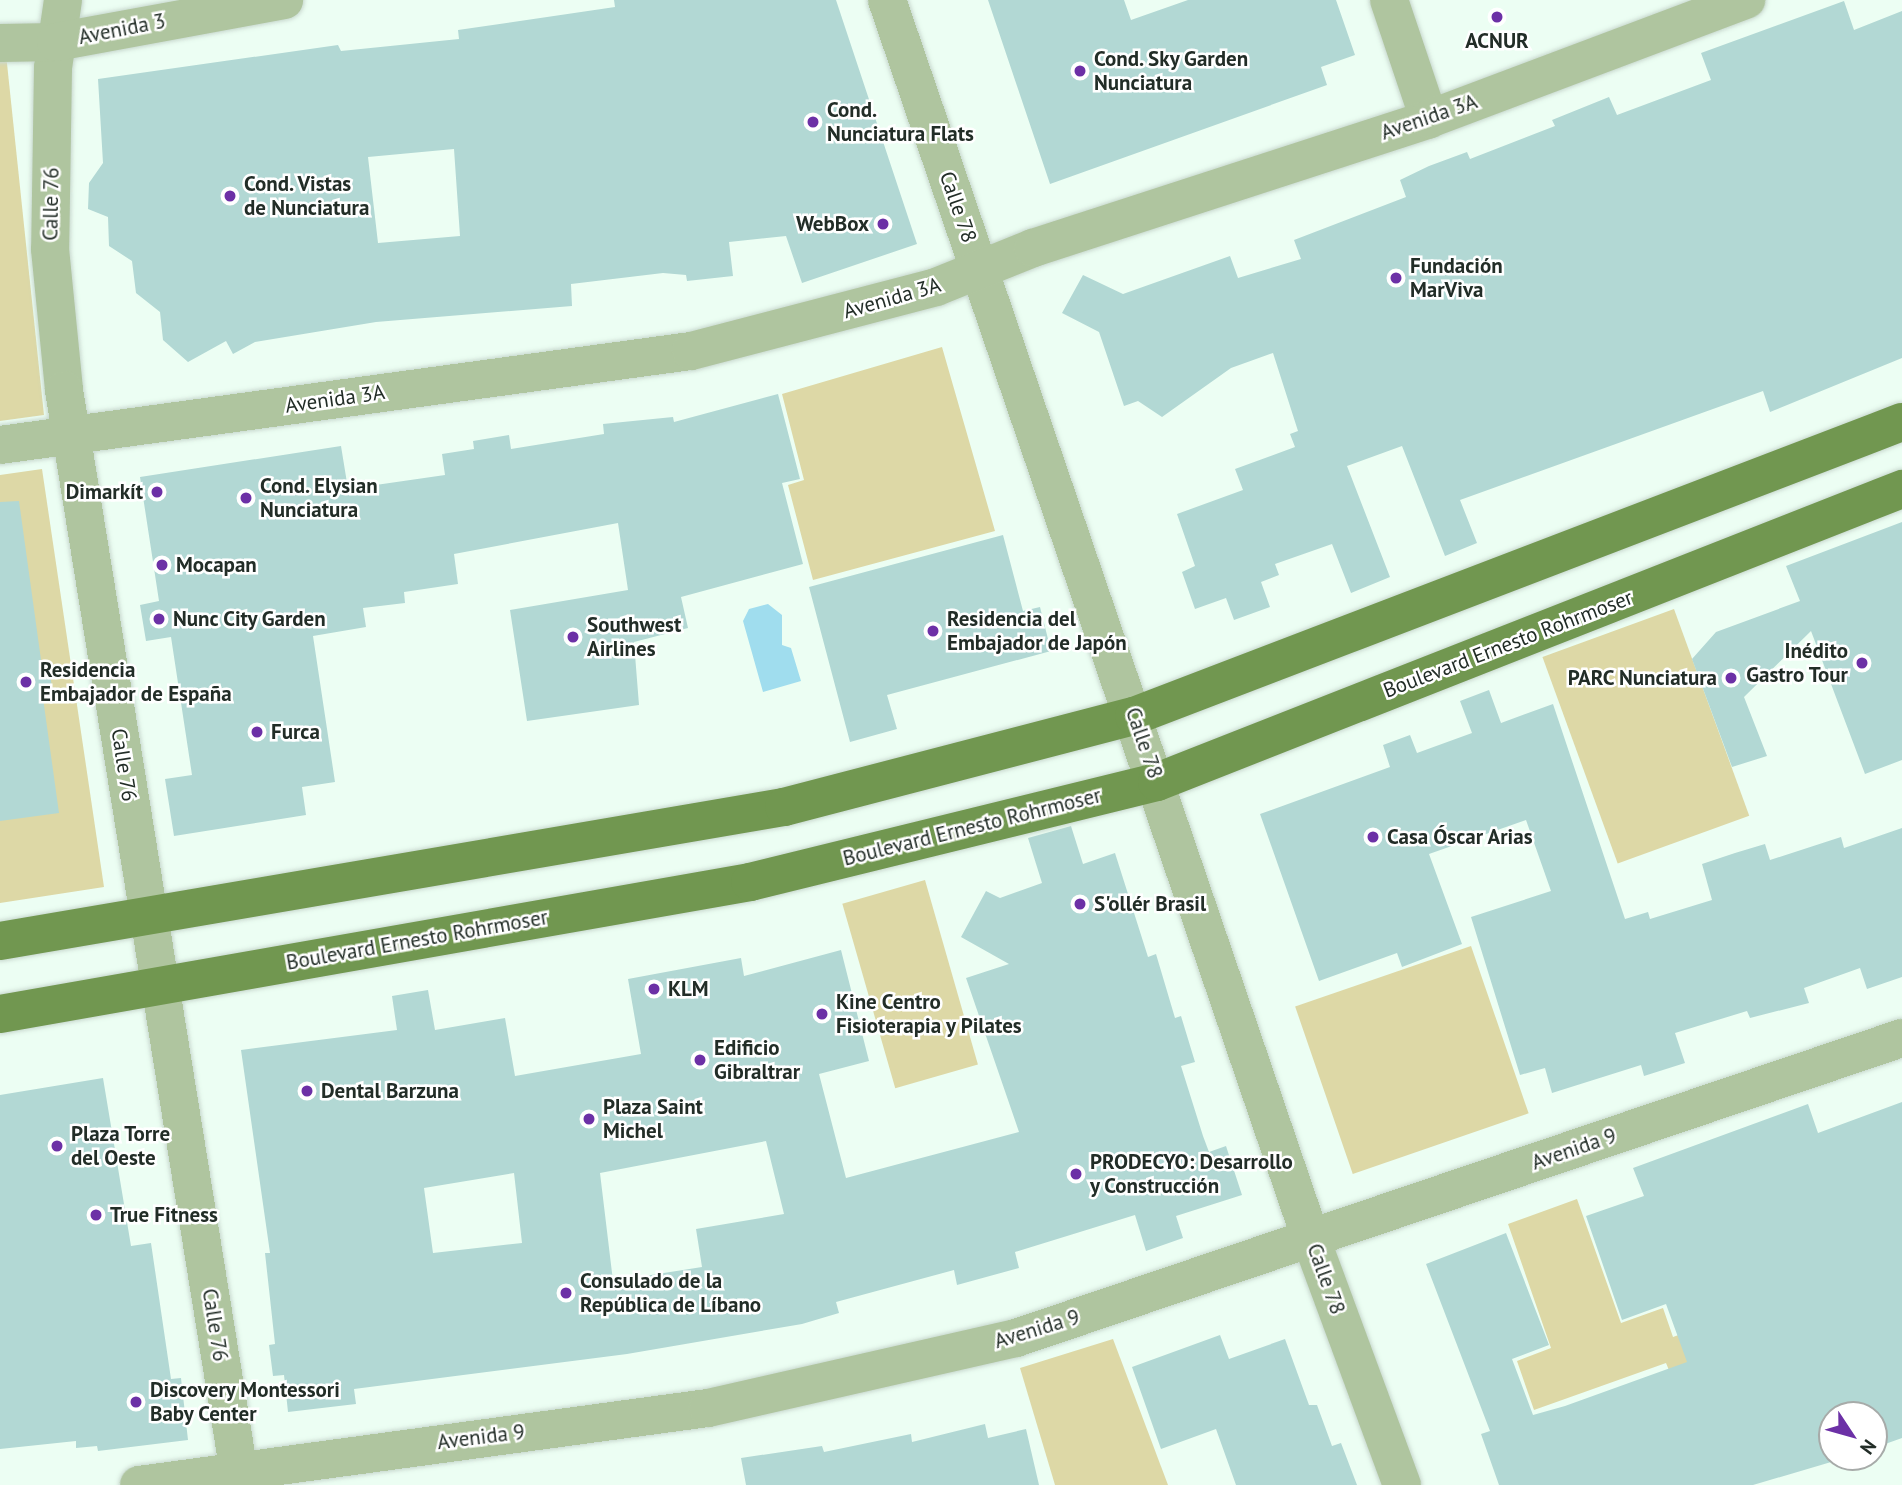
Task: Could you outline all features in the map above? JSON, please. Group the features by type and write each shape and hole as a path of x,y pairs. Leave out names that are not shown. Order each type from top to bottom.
{"main road":[{"path":"0,941 784,807 1134,716 1902,422"},
{"name":"Boulevard Ernesto Rohrmoser","path":"0,1014 750,882 1157,782 1902,489"}],"street":[{"name":"Calle 76","path":"63,0 56,43 50,249 71,434 240,1477"},
{"name":"Avenida 3","path":"0,43 56,43 284,0"},
{"name":"Calle 78","path":"887,0 1157,782 1311,1239 1402,1485"},
{"path":"1388,0 1429,119"},
{"name":"Avenida 3A","path":"0,445 691,351 926,290 1429,119 1746,0"},
{"name":"Avenida 9","path":"139,1485 240,1477 708,1408 1016,1338 1902,1038"}],"shaded area":[{"path":"0,53 6,54 44,415 0,421"},
{"path":"942,347 995,531 813,580 788,485 804,480 782,394"},
{"path":"42,469 104,887 0,903 0,475"},
{"path":"1674,609 1749,816 1618,864 1542,657"},
{"path":"925,880 978,1065 895,1088 842,904"},
{"path":"1471,946 1529,1113 1353,1174 1295,1007"},
{"path":"1577,1199 1621,1323 1663,1308 1673,1337 1712,1323 1719,1341 1673,1380 1666,1363 1534,1410 1517,1361 1551,1348 1508,1224"},
{"path":"1113,1339 1168,1485 1055,1485 1020,1368"}],"water":[{"path":"768,604 782,615 782,645 791,648 801,681 763,692 743,621 749,609"}],"building":[{"path":"614,0 836,0 917,244 802,283 786,236 729,242 733,276 687,281 686,275 663,273 571,284 572,306 376,322 255,342 233,354 226,341 188,362 163,340 160,312 136,293 132,261 109,246 108,217 88,209 89,183 103,163 98,79 338,45 341,51 459,39 458,30 615,7","holes":["454,149 460,236 378,243 368,157"]},
{"path":"988,0 1124,0 1131,20 1188,0 1336,0 1355,55 1321,67 1327,85 1050,184"},
{"path":"1844,1 1854,30 1902,11 1902,358 1770,412 1763,391 1460,500 1477,543 1445,556 1402,446 1347,466 1390,577 1351,593 1332,544 1275,564 1279,575 1261,582 1270,607 1234,620 1226,598 1195,609 1182,572 1195,566 1177,514 1243,490 1235,469 1295,447 1290,434 1298,431 1273,353 1231,368 1162,417 1138,401 1124,406 1099,332 1062,313 1083,275 1123,294 1230,256 1238,278 1301,259 1294,240 1406,197 1400,180 1429,166 1467,152 1470,159 1555,126 1552,120 1609,97 1617,115 1711,80 1701,53"},
{"path":"778,394 800,479 782,483 803,564 681,597 688,628 634,642 639,705 527,721 510,610 628,590 618,523 454,554 458,584 404,592 405,603 363,608 366,627 313,636 335,782 302,787 306,815 174,836 165,779 192,775 171,637 146,641 140,605 159,601 140,477 341,446 348,489 445,475 442,454 474,449 473,441 509,435 511,449 604,434 603,424 673,417 674,422"},
{"name":"Residencia Embajador de España","path":"19,501 42,667 49,665 53,696 43,698 59,813 0,821 0,502"},
{"name":"Inédito Gastro Tour","path":"1902,522 1902,760 1865,774 1811,631 1744,697 1767,756 1732,767 1692,659 1716,632 1800,601 1786,566"},
{"name":"Residencia del Embajador de Japón","path":"1003,535 1023,611 1040,607 1051,651 887,695 897,729 850,742 809,587"},
{"path":"1489,690 1501,723 1553,704 1625,919 1648,912 1650,919 1712,900 1702,864 1735,853 1765,844 1770,860 1841,837 1844,848 1902,828 1902,977 1867,989 1860,968 1804,988 1809,1003 1750,1018 1747,1011 1675,1033 1685,1063 1644,1076 1641,1065 1552,1093 1545,1068 1520,1075 1471,917 1551,891 1526,820 1429,854 1462,944 1402,967 1397,953 1319,981 1260,814 1390,767 1383,745 1410,735 1417,753 1472,733 1460,701"},
{"path":"1071,826 1083,864 1115,853 1148,957 1156,954 1175,1018 1181,1016 1195,1062 1181,1066 1203,1136 1209,1152 1226,1146 1242,1195 1176,1216 1183,1238 1146,1251 1135,1215 1015,1252 1019,1268 957,1285 954,1270 836,1302 839,1313 802,1324 627,1354 354,1389 356,1404 288,1412 284,1375 273,1376 269,1345 275,1344 265,1253 270,1253 241,1050 397,1030 392,996 428,990 435,1030 505,1018 515,1076 641,1054 628,979 741,958 744,976 841,950 869,1061 819,1074 846,1178 1019,1132 966,978 1009,964 961,937 986,891 1000,898 1042,883 1028,838","holes":["766,1141 784,1214 696,1229 702,1267 613,1281 600,1173","514,1173 522,1243 433,1253 424,1188"]},
{"path":"103,1078 131,1246 151,1243 171,1379 181,1378 188,1440 98,1451 97,1446 76,1448 76,1441 0,1449 0,1095"},
{"path":"1902,1102 1902,1438 1888,1443 1888,1401 1818,1401 1818,1466 1753,1485 1499,1485 1481,1434 1490,1431 1426,1264 1506,1233 1549,1345 1512,1359 1533,1415 1565,1406 1687,1362 1666,1304 1622,1320 1586,1216 1644,1196 1633,1168 1808,1104 1818,1133"},
{"path":"1220,1335 1229,1359 1285,1339 1309,1405 1317,1405 1332,1446 1341,1443 1357,1485 1236,1485 1216,1429 1161,1449 1132,1367"},
{"path":"985,1424 988,1438 1026,1429 1039,1485 746,1485 741,1458 822,1446 824,1452 911,1434 912,1442"}],"place":[{"name":"ACNUR","path":"1497,17"},
{"name":"Cond. Sky Garden Nunciatura","path":"1080,71"},
{"name":"Cond. Nunciatura Flats","path":"813,122"},
{"name":"Cond. Vistas de Nunciatura","path":"230,196"},
{"name":"WebBox","path":"883,224"},
{"name":"Fundación MarViva","path":"1396,278"},
{"name":"Dimarkít","path":"157,492"},
{"name":"Cond. Elysian Nunciatura","path":"246,498"},
{"name":"Mocapan","path":"162,565"},
{"name":"Nunc City Garden","path":"159,619"},
{"name":"Residencia del Embajador de Japón","path":"933,631"},
{"name":"Southwest Airlines","path":"573,637"},
{"name":"Inédito Gastro Tour","path":"1862,663"},
{"name":"PARC Nunciatura","path":"1731,678"},
{"name":"Residencia Embajador de España","path":"26,682"},
{"name":"Furca","path":"257,732"},
{"name":"Casa Óscar Arias","path":"1373,837"},
{"name":"S'ollér Brasil","path":"1080,904"},
{"name":"KLM","path":"654,989"},
{"name":"Kine Centro Fisioterapia y Pilates","path":"822,1014"},
{"name":"Edificio Gibraltrar","path":"700,1060"},
{"name":"Dental Barzuna","path":"307,1091"},
{"name":"Plaza Saint Michel","path":"589,1119"},
{"name":"Plaza Torre del Oeste","path":"57,1146"},
{"name":"PRODECYO: Desarrollo y Construcción","path":"1076,1174"},
{"name":"True Fitness","path":"96,1215"},
{"name":"Consulado de la República de Líbano","path":"566,1293"},
{"name":"Discovery Montessori Baby Center","path":"136,1402"}]}
